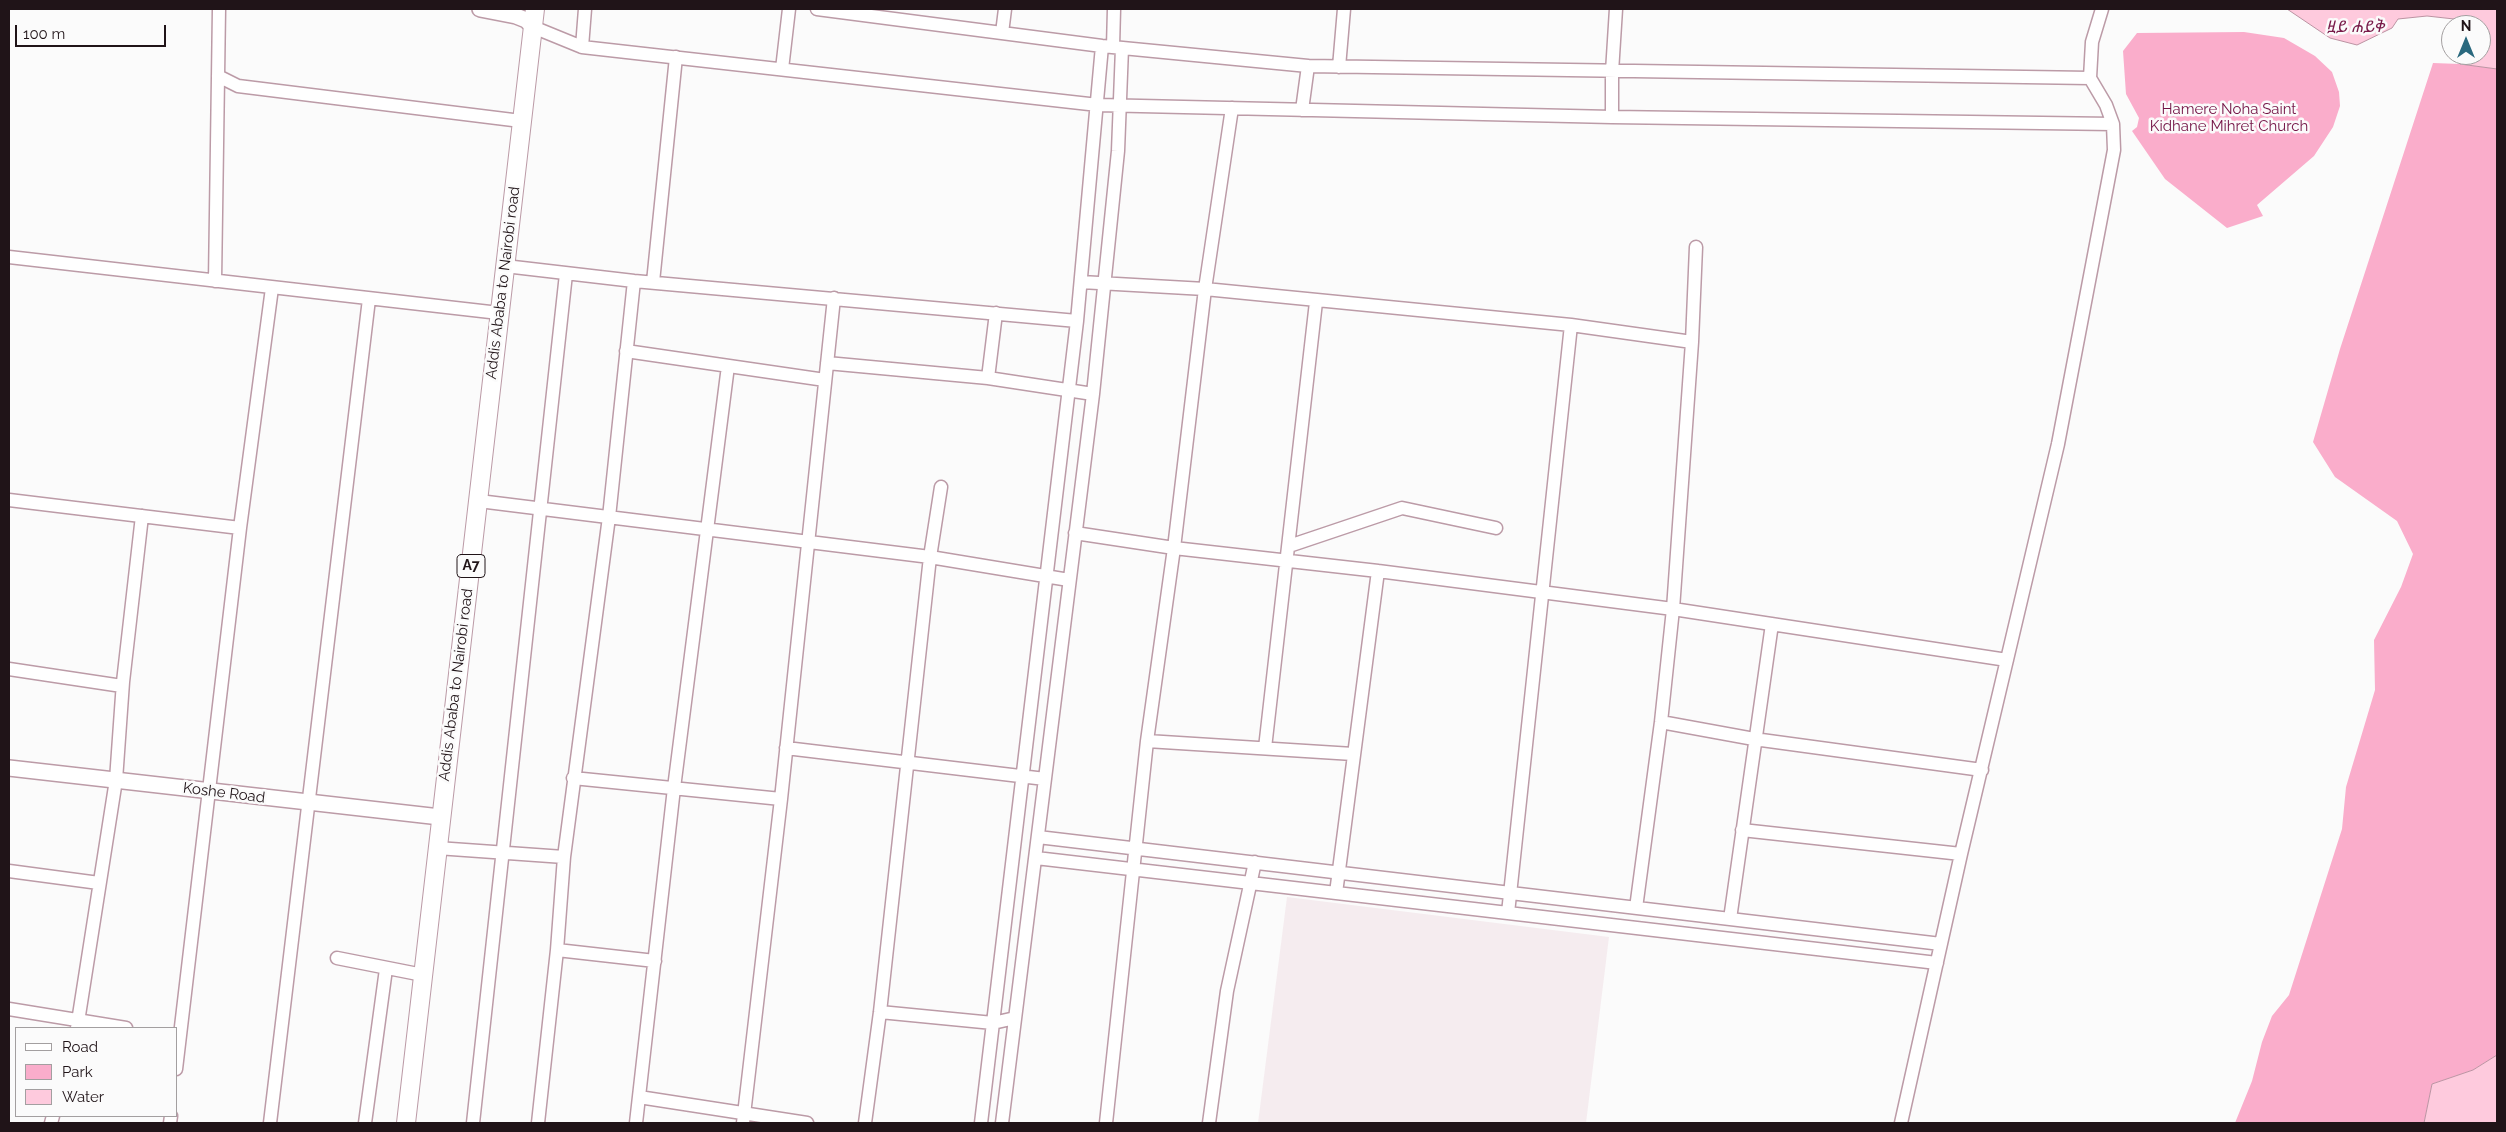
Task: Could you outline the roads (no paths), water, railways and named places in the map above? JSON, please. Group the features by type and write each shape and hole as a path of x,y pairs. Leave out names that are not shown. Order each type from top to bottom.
{"highway":[{"name":"Addis Ababa to Nairobi road","path":"406,1123 535,9"}],"main road":[{"path":"480,9 516,16 533,27"},
{"name":"Koshe Road","path":"9,768 309,804 440,817"}],"street":[{"path":"215,281 219,9"},
{"path":"582,47 585,9"},
{"path":"782,69 789,9"},
{"path":"817,9 1112,47 1308,66 2090,78"},
{"path":"1002,33 1005,9"},
{"path":"981,1123 1021,776 1062,458 1088,221 1098,104 1112,47 1114,9"},
{"path":"1339,67 1344,9"},
{"path":"1612,117 1612,72 1616,9"},
{"path":"1901,1123 1961,854 2058,444 2114,150 2113,124 2106,105 2090,78 2092,42 2102,9"},
{"path":"533,27 582,47 1098,104 1612,117 2113,124"},
{"path":"1002,1123 1105,284 1118,151 1120,105 1112,47"},
{"path":"653,282 676,57"},
{"path":"1302,110 1308,66"},
{"path":"218,76 238,86 521,121"},
{"path":"218,95 238,86"},
{"path":"1106,1123 1147,741 1174,548 1205,289 1232,108"},
{"path":"1094,148 1118,151"},
{"path":"1088,221 1111,223"},
{"path":"1636,908 1661,722 1673,609 1692,342 1696,247"},
{"path":"9,257 499,313"},
{"path":"506,266 634,281 1077,321"},
{"path":"473,1123 566,274"},
{"path":"538,1123 558,950 564,857 573,778 610,517 634,281"},
{"path":"1081,282 1205,289 1316,302 1571,325 1692,342"},
{"path":"178,1036 240,528 272,288"},
{"path":"744,1118 781,799 834,298"},
{"path":"270,1123 369,299"},
{"path":"1265,748 1316,302"},
{"path":"988,378 996,313"},
{"path":"1508,913 1571,325"},
{"path":"626,351 825,380"},
{"path":"827,363 988,378 1093,394"},
{"path":"636,1123 674,788 728,366"},
{"path":"1062,458 1084,461"},
{"path":"866,1123 930,557 941,487"},
{"path":"9,500 240,528"},
{"path":"478,501 930,557 1069,580"},
{"path":"1289,546 1402,508 1420,510 1496,528"},
{"path":"77,1025 98,883 116,780 122,686 142,516"},
{"path":"1075,533 1174,548 1378,571 1673,609 2007,660"},
{"path":"1050,551 1072,554"},
{"path":"1336,893 1378,571"},
{"path":"1730,919 1754,739 1772,624"},
{"path":"9,670 122,686"},
{"path":"1035,671 1058,674"},
{"path":"1661,722 1754,739 1982,770"},
{"path":"1147,741 1353,754"},
{"path":"786,748 1045,779"},
{"path":"573,778 781,799"},
{"path":"1742,830 1961,854"},
{"path":"1038,837 1941,944"},
{"path":"437,848 564,857"},
{"path":"1205,877 1208,857"},
{"path":"1036,858 1937,963"},
{"path":"1209,1123 1227,991 1255,862"},
{"path":"9,871 98,883"},
{"path":"1004,923 1026,926"},
{"path":"558,950 655,961"},
{"path":"337,958 423,976"},
{"path":"365,1123 386,969"},
{"path":"9,1009 77,1025 110,1027"},
{"path":"880,1012 993,1023 1015,1018"},
{"path":"985,1091 1006,1094"},
{"path":"639,1097 744,1118 806,1123"}],"water":[{"name":"ዟይ ሐይቅ","path":"2287,9 2497,9 2497,69 2467,65 2491,65 2491,15 2441,15 2441,18 2427,16 2398,19 2392,28 2357,45 2330,38"},
{"path":"2497,1055 2497,1123 2424,1123 2432,1084 2473,1070"}],"park label":[{"name":"Hamere Noha Saint Kidhane Mihret Church","path":"2229,118"}]}
